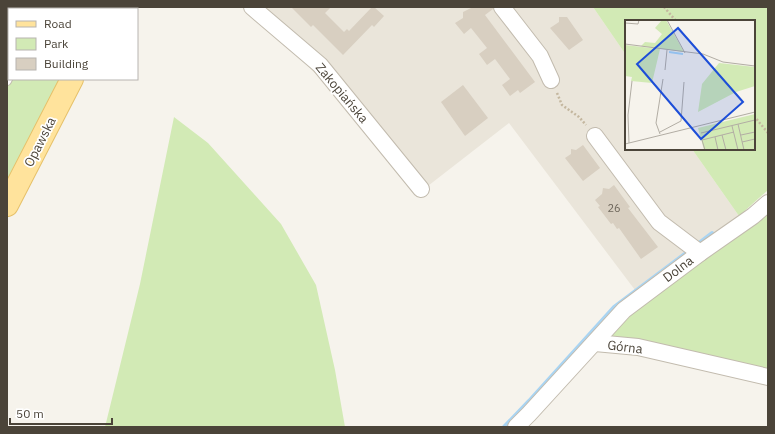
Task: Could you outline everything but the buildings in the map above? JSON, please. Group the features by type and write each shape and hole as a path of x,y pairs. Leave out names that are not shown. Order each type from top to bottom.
{"main road":[{"name":"Opawska","path":"7,205 71,80"}],"street":[{"name":"Zakopiańska","path":"252,7 320,65 421,189"},
{"path":"502,7 540,56 550,80"},
{"path":"595,136 659,222 694,248"},
{"name":"Dolna","path":"595,343 624,310 694,248 753,216 768,203"},
{"name":"Górna","path":"516,427 595,343 638,347 768,377"}],"path":[{"path":"664,7 675,20"},
{"path":"550,80 562,105 580,117 595,136"},
{"path":"755,117 768,133"}],"shaded area":[{"path":"244,7 593,7 625,54 625,150 693,150 739,216 635,290 509,123 415,196 343,102 273,30"}],"green space":[{"path":"7,7 24,7 26,8 8,8 8,80 60,80 7,183"},
{"path":"593,7 768,7 768,190 739,216 693,150 755,150 755,20 625,20 625,54"},
{"path":"174,117 208,143 281,224 316,285 335,370 345,427 105,427 140,284"},
{"path":"768,210 768,371 600,341 626,313"}],"waterway":[{"path":"695,246 712,233"},
{"path":"504,427 614,307 690,250"}]}
